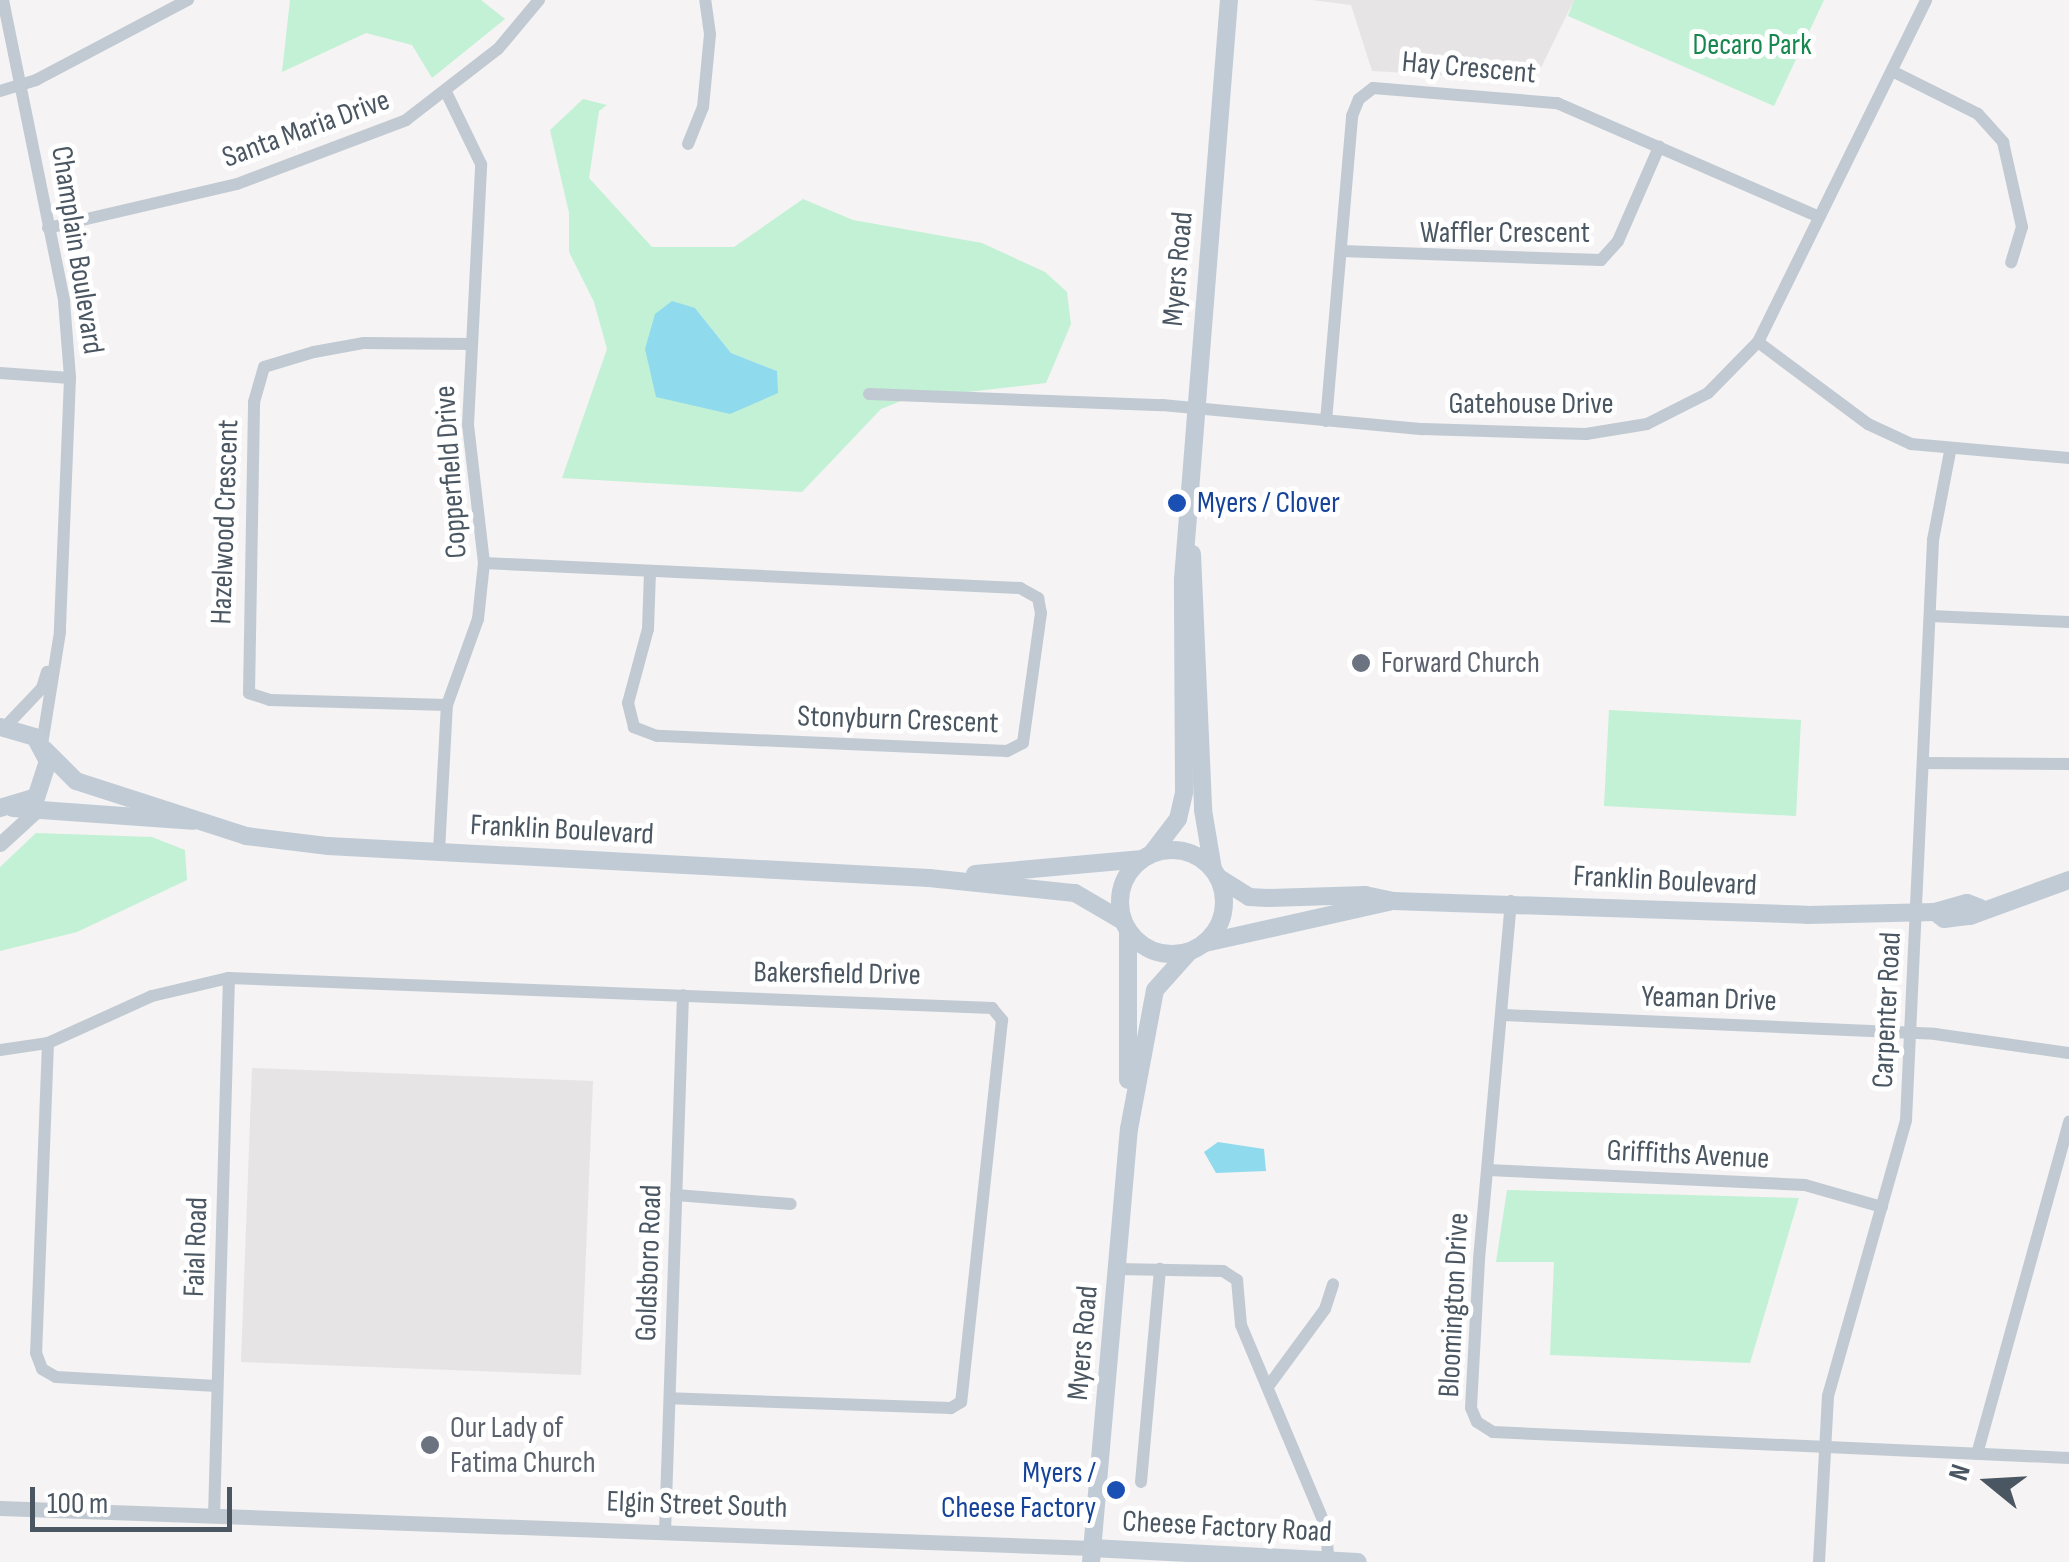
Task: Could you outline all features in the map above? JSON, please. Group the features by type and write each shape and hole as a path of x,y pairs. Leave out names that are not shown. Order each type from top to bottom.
{"main road":[{"name":"Myers Road","path":"1216,873 1204,810 1190,543 1194,407 1229,0"},
{"name":"Myers Road","path":"1147,856 1178,818 1184,792 1183,579 1190,543"},
{"name":"Franklin Boulevard","path":"2,727 26,731 76,781 176,809 193,821"},
{"path":"4,812 44,786 43,747"},
{"name":"Franklin Boulevard","path":"4,812 37,810 193,821 294,844 930,878 1075,894 1126,926"},
{"path":"1185,851 1216,873 1224,914 1197,948 1148,949 1126,926 1122,887 1147,856 1185,851"},
{"name":"Franklin Boulevard","path":"930,878 1147,856"},
{"name":"Franklin Boulevard","path":"1216,873 1256,898 1365,895 1393,901 1926,912 1967,902 1980,908 2069,880"},
{"name":"Franklin Boulevard","path":"1197,948 1393,901"},
{"name":"Myers Road","path":"1126,926 1129,1129"},
{"name":"Myers Road","path":"1092,1555 1129,1129 1155,990 1197,948"},
{"name":"Cheese Factory Road","path":"1092,1555 1358,1562"}],"street":[{"name":"Champlain Boulevard","path":"3,0 48,228 70,378 60,632 43,747"},
{"path":"0,91 21,87 188,0"},
{"name":"Santa Maria Drive","path":"48,228 254,178 357,142 448,94 539,0"},
{"path":"688,144 703,107 710,34 705,0"},
{"name":"Gatehouse Drive","path":"869,394 1194,407 1326,421 1618,431 1678,411 1708,393 1758,342 1926,0"},
{"path":"1892,71 1969,108 2003,142 2022,226 2011,262"},
{"name":"Hay Crescent","path":"1326,421 1352,116 1358,99 1374,88 1546,100 1818,218"},
{"name":"Copperfield Drive","path":"438,851 447,704 478,619 484,564 468,425 481,164 448,94"},
{"name":"Waffler Crescent","path":"1341,252 1601,260 1618,241 1659,146"},
{"path":"1758,342 1868,424 1911,444 1950,452 2069,458"},
{"name":"Hazelwood Crescent","path":"447,704 270,700 249,693 254,402 264,367 314,352 364,343 472,344"},
{"path":"0,373 70,378"},
{"name":"Carpenter Road","path":"1819,1562 1828,1396 1906,1120 1926,912 1924,763 1933,540 1950,452"},
{"name":"Stonyburn Crescent","path":"484,564 1020,588 1038,598 1041,613 1023,742 1008,751 657,736 634,727 628,703 648,629 650,572"},
{"path":"1930,616 2069,622"},
{"name":"Champlain Boulevard","path":"2,727 42,688 60,632"},
{"path":"1924,763 2069,764"},
{"path":"0,844 37,810"},
{"name":"Bloomington Drive","path":"1511,902 1471,1408 1477,1422 1493,1432 1824,1446"},
{"name":"Bakersfield Drive","path":"0,1050 48,1043 152,996 229,978 973,1003 1002,1017 961,1402 951,1408 670,1398"},
{"name":"Faial Road","path":"214,1517 229,978"},
{"name":"Goldsboro Road","path":"666,1532 683,995"},
{"name":"Yeaman Drive","path":"1504,1015 1912,1032 2012,1040 2069,1053"},
{"path":"48,1043 36,1353 42,1369 56,1377 217,1386"},
{"path":"1978,1454 2069,1122"},
{"name":"Griffiths Avenue","path":"1488,1170 1805,1186 1882,1207"},
{"path":"676,1195 791,1204"},
{"path":"1117,1268 1223,1271 1237,1280 1240,1326 1270,1384 1326,1527 1328,1559"},
{"path":"1141,1482 1160,1269"},
{"path":"1270,1384 1325,1309 1333,1284"},
{"path":"1824,1446 2069,1458"},
{"name":"Elgin Street South","path":"0,1508 666,1532 1092,1555"}],"shaded area":[{"path":"1312,0 1574,0 1535,80 1372,71 1351,5"},
{"path":"252,1068 593,1081 581,1375 241,1362"}],"green space":[{"path":"290,0 481,0 505,19 432,78 412,45 366,33 282,72"},
{"name":"Decaro Park","path":"1574,0 1824,0 1774,106 1568,16"},
{"path":"583,99 607,105 599,111 589,178 652,247 734,247 803,199 853,220 982,243 1045,272 1067,292 1071,324 1046,383 906,399 881,409 802,492 562,478 607,349 594,302 569,252 569,213 550,130","holes":["695,308 731,353 777,371 656,397"]},
{"path":"1609,710 1801,720 1796,816 1604,806"},
{"path":"36,833 152,837 185,850 187,880 77,932 0,951 0,867"},
{"path":"1507,1190 1799,1198 1750,1363 1550,1355 1554,1262 1496,1262"}],"water":[{"path":"672,301 695,308 731,353 777,371 778,393 730,414 656,397 645,349 655,314"},
{"path":"1218,1142 1264,1149 1266,1171 1216,1173 1204,1152"}],"place":[{"name":"Myers / Clover","path":"1177,503"},
{"name":"Forward Church","path":"1361,663"},
{"name":"Our Lady of Fatima Church","path":"430,1445"},
{"name":"Myers / Cheese Factory","path":"1116,1490"}]}
